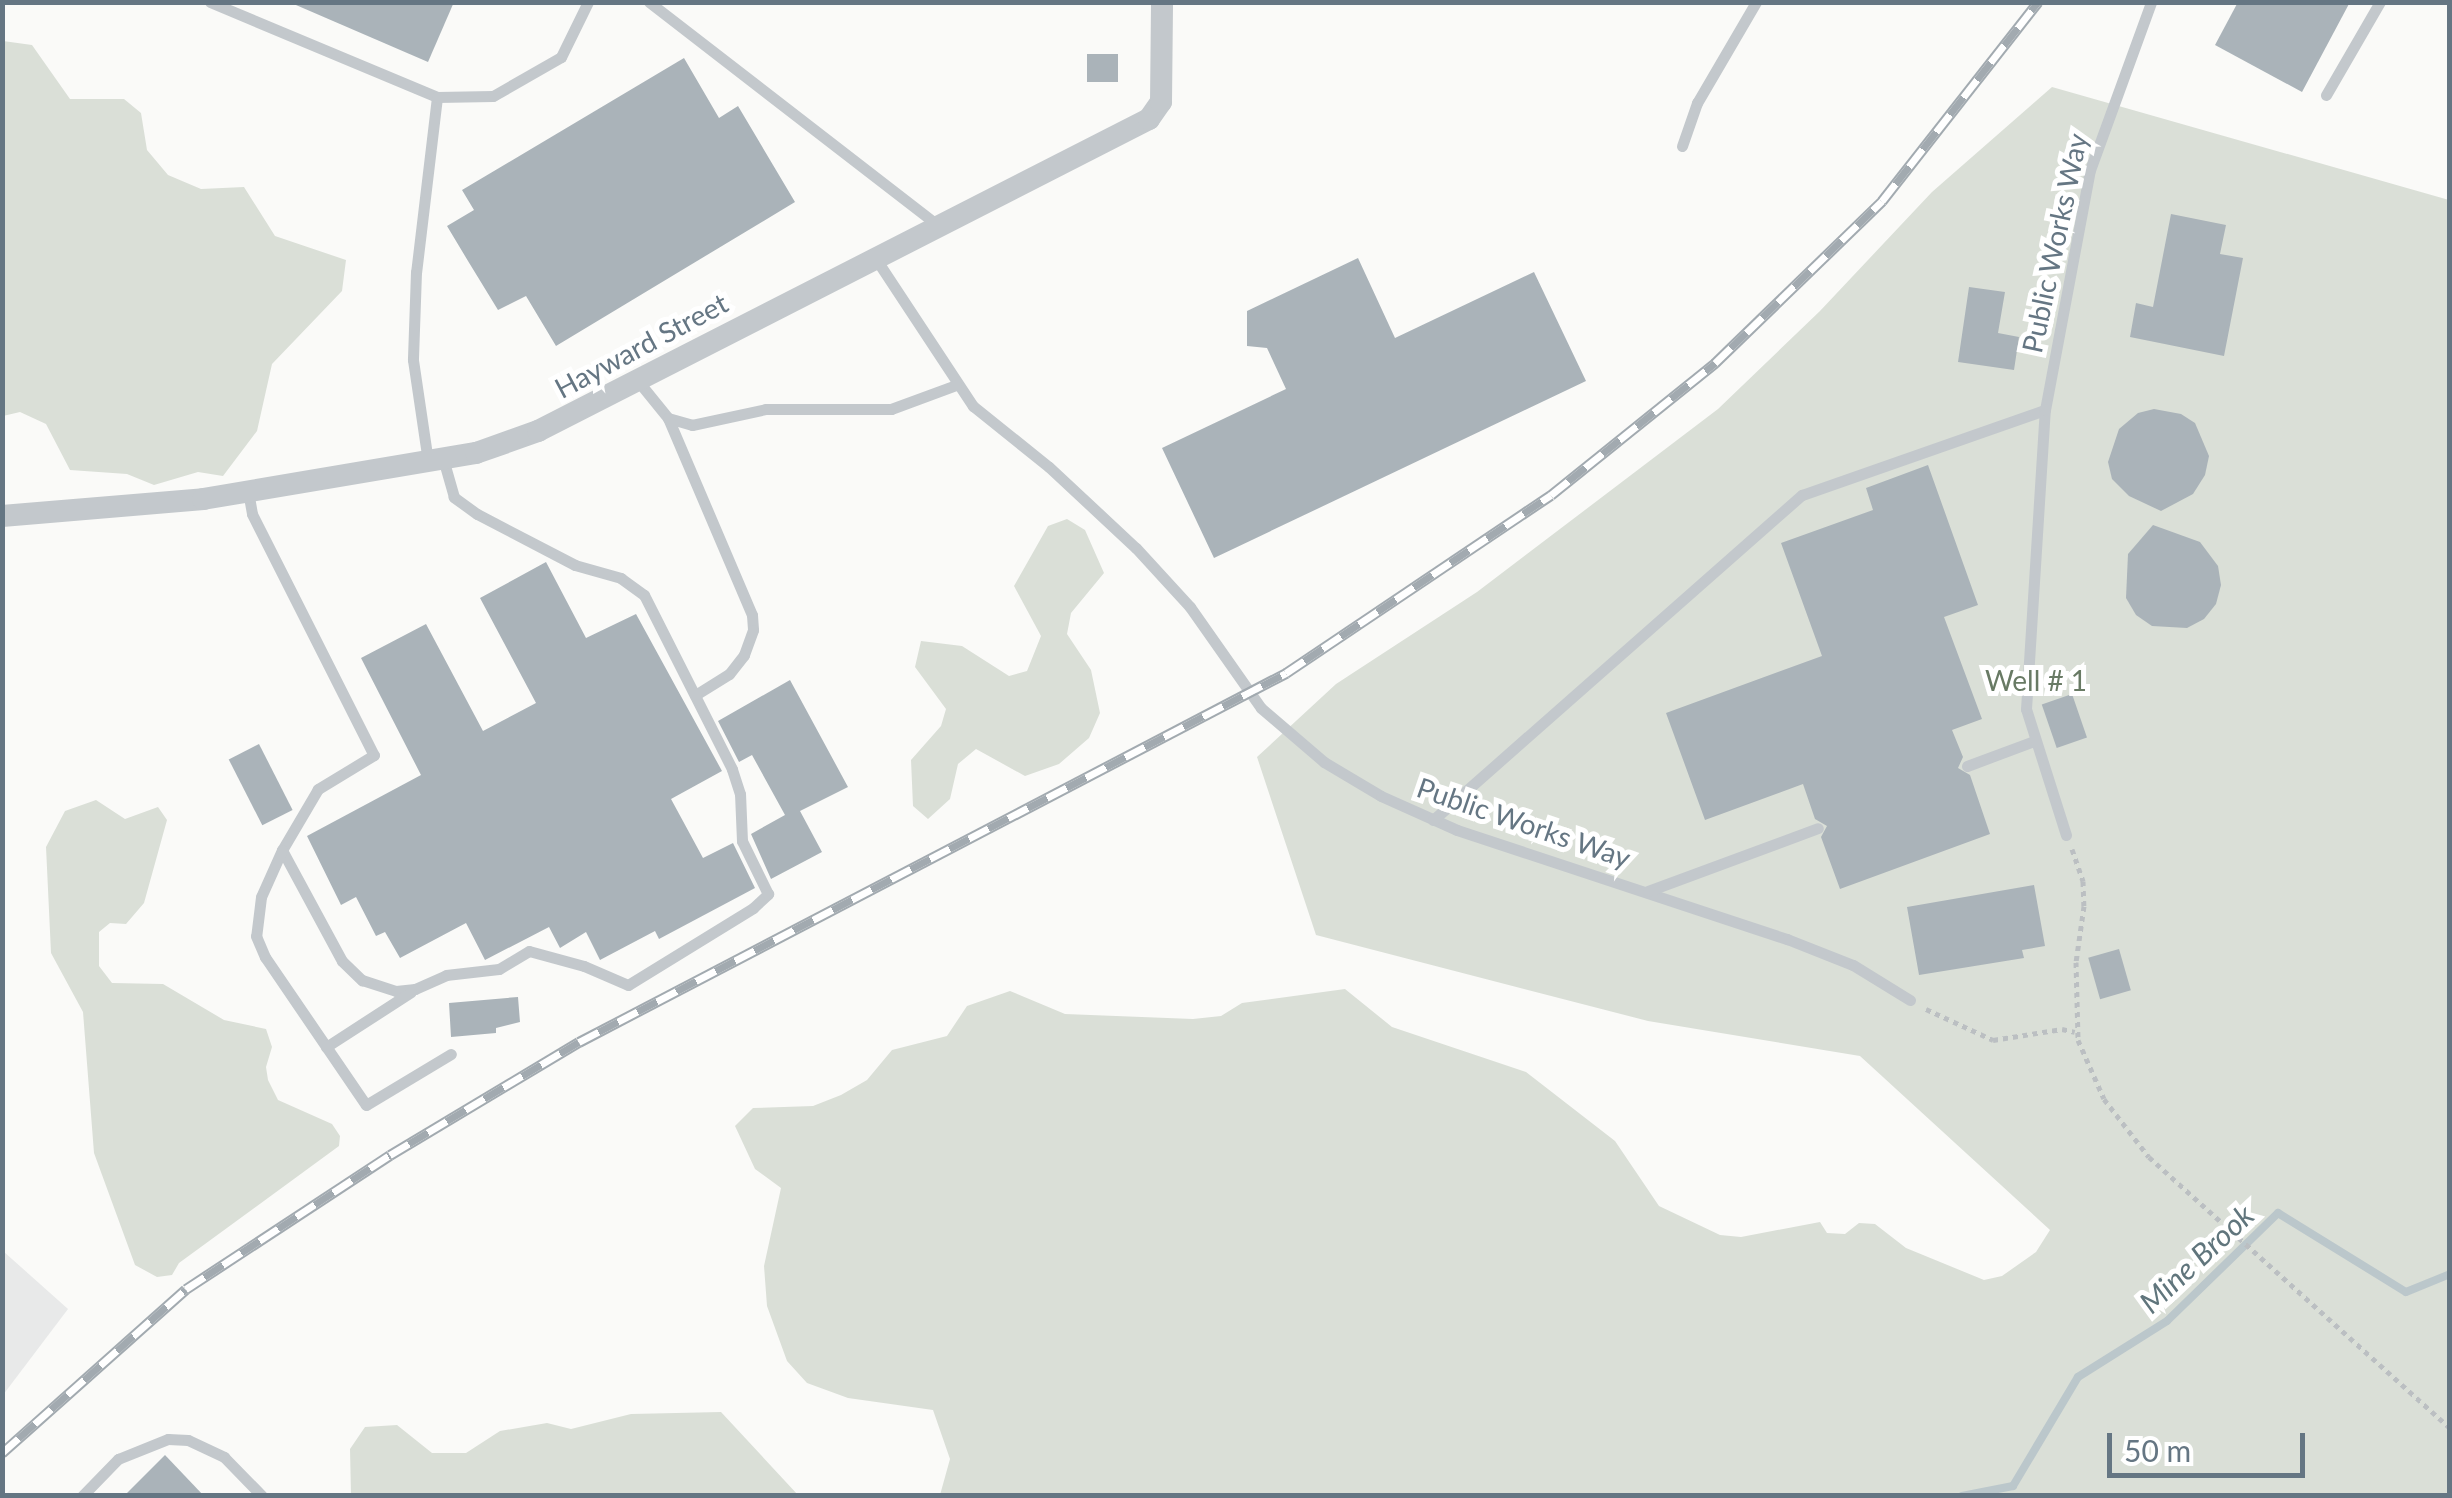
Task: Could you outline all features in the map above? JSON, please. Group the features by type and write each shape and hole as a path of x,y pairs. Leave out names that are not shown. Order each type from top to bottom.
{"street":[{"name":"Hayward Street","path":"2,516 86,512 248,492 435,461 524,437 936,224 1149,120 1161,102 1162,2"}],"lane":[{"path":"210,2 437,97 493,96 561,57 588,2"},
{"path":"649,2 936,224"},
{"path":"1682,146 1697,103 1756,2"},
{"name":"Public Works Way","path":"2066,835 2034,740 2026,693 2045,410 2090,170 2151,2"},
{"path":"2326,96 2380,2"},
{"path":"326,1047 415,989 446,975 498,969 529,952 584,966 628,985 764,899 767,887 742,841 742,804 732,768 636,586 575,564 477,514 454,497 435,461 413,360 416,272 437,97"},
{"name":"Public Works Way","path":"874,256 956,385 992,425 1049,467 1136,548 1190,607 1272,720 1349,778 1433,820 1648,891 1818,828"},
{"path":"638,381 668,418 752,615 744,655 729,674 695,695"},
{"path":"668,418 692,425 766,409 891,410 956,385"},
{"path":"1433,820 1802,495 2045,410"},
{"path":"248,492 252,514 374,754 318,789 282,850 266,880 254,929 264,957 366,1106 451,1054"},
{"path":"1967,766 2034,740"},
{"path":"282,850 347,968 373,985 396,991 415,989"},
{"path":"1648,891 1829,955 1910,1000"},
{"path":"82,1496 118,1459 168,1439 188,1440 224,1458 262,1496"}],"path":[{"path":"2066,835 2084,894 2076,962 2078,1034 2092,1078 2132,1139 2450,1428"},
{"path":"1910,1000 1992,1040 2062,1028 2078,1034"}],"shaded area":[{"path":"3,1251 68,1309 3,1395"}],"green space":[{"path":"3,41 32,45 70,99 124,99 141,113 147,150 168,175 201,189 244,187 275,236 346,260 342,291 272,364 257,431 223,476 198,472 154,485 127,474 70,470 46,424 20,412 3,416"},
{"name":"Well # 1","path":"2052,87 2449,200 2449,1495 940,1495 950,1459 933,1410 848,1398 807,1383 787,1361 767,1306 764,1266 781,1188 755,1169 735,1126 753,1108 813,1106 841,1095 867,1080 892,1050 947,1036 967,1006 1010,991 1065,1014 1193,1019 1221,1016 1242,1003 1345,989 1392,1027 1526,1072 1615,1141 1659,1206 1720,1235 1741,1237 1820,1222 1827,1233 1845,1234 1859,1223 1875,1224 1906,1248 1984,1280 2002,1276 2036,1252 2050,1230 1860,1056 1648,1021 1316,935 1257,757 1336,684 1477,592 1718,409 1820,311 1932,192"},
{"path":"1067,519 1085,530 1104,573 1071,613 1067,634 1091,670 1100,713 1089,738 1059,764 1025,776 976,749 958,764 950,799 928,819 913,806 911,760 941,726 946,709 915,667 921,641 962,646 1009,676 1027,671 1041,636 1014,586 1048,526"},
{"path":"96,800 125,819 158,807 167,820 144,903 126,924 110,923 99,932 99,966 112,983 163,984 224,1020 266,1029 272,1047 266,1067 268,1080 278,1100 332,1124 340,1136 339,1146 179,1263 172,1275 157,1277 135,1265 94,1153 83,1012 51,953 46,847 65,811"},
{"path":"721,1412 798,1495 351,1495 350,1449 365,1427 397,1425 432,1453 466,1453 500,1431 547,1423 571,1429 631,1414"}],"building":[{"path":"289,2 454,2 428,62"},
{"path":"2238,2 2350,2 2302,92 2215,45"},
{"path":"1087,54 1118,54 1118,82 1087,82"},
{"path":"684,58 719,118 738,106 795,202 556,346 526,296 498,310 468,261 447,226 474,210 462,190"},
{"path":"2171,214 2226,225 2220,254 2243,258 2224,356 2130,337 2136,303 2153,307"},
{"path":"1358,258 1395,338 1534,272 1586,381 1214,558 1162,448 1286,389 1267,348 1247,346 1247,311"},
{"path":"1969,287 2005,292 1998,333 2019,337 2014,370 1958,362"},
{"path":"2154,409 2181,414 2195,423 2209,456 2205,475 2193,494 2161,511 2129,496 2112,479 2108,462 2119,429 2138,413"},
{"path":"1928,465 1978,605 1944,617 1982,719 1952,730 1963,757 1958,768 1970,775 1990,834 1840,889 1821,837 1827,826 1815,819 1803,784 1705,820 1666,713 1822,656 1781,543 1873,510 1866,488"},
{"path":"2153,525 2200,542 2218,566 2221,585 2216,604 2204,619 2187,628 2152,626 2136,615 2126,598 2128,554"},
{"path":"546,562 586,638 636,614 722,771 671,799 703,858 733,843 755,888 659,939 655,931 600,960 586,932 560,948 549,927 485,960 466,923 400,958 385,932 376,936 356,897 341,905 307,836 421,775 361,658 426,624 483,731 536,703 480,598"},
{"path":"790,680 848,787 800,811 822,852 771,879 751,834 785,815 752,755 739,762 718,721"},
{"path":"2072,694 2087,737 2057,748 2042,704"},
{"path":"259,744 293,810 262,825 229,759"},
{"path":"2034,885 2045,946 2022,950 2024,958 1919,975 1907,907"},
{"path":"2119,949 2131,990 2100,999 2088,958"},
{"path":"518,997 520,1022 496,1028 496,1033 451,1037 449,1003"},
{"path":"165,1455 204,1496 124,1496"}],"waterway":[{"name":"Mine Brook","path":"1962,1496 2013,1486 2078,1377 2167,1321 2278,1213 2406,1292 2450,1274"}],"railway":[{"path":"2,1453 186,1289 390,1155 579,1042 1286,673 1551,495 1715,363 1882,201 2038,2"}]}
